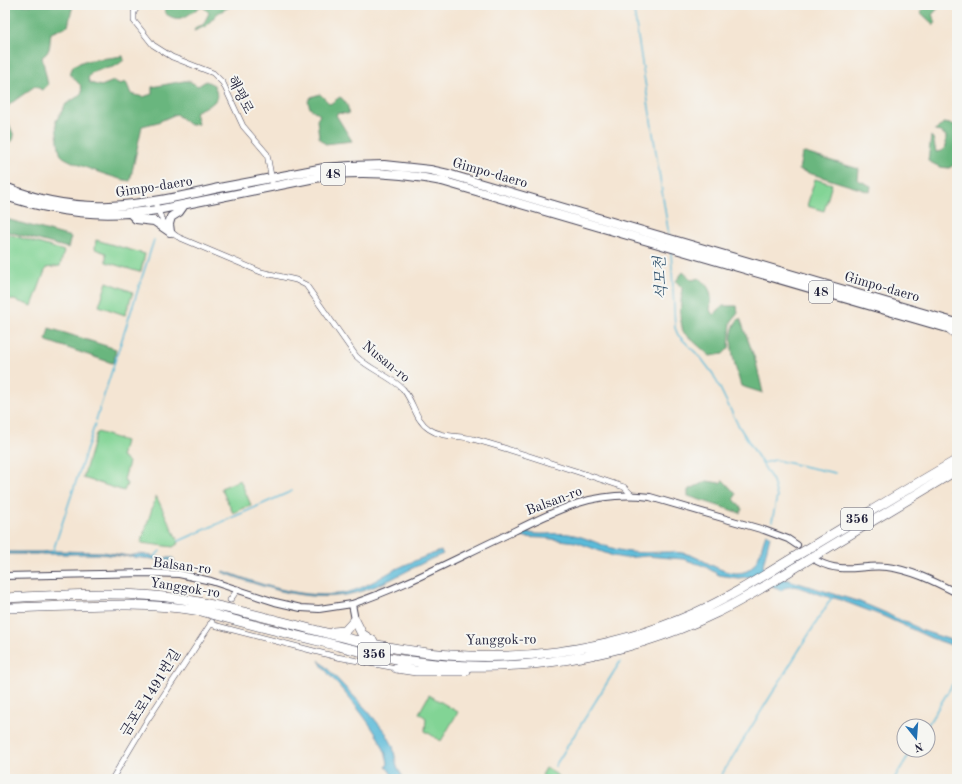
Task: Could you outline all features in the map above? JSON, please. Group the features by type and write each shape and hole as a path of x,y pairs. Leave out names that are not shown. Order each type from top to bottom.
{"highway":[{"path":"954,328 957,336"},
{"name":"Yanggok-ro","path":"5,598 83,594 128,594 178,598 210,604 308,629 415,651 486,656 522,655 566,650 630,636 662,626 727,597 957,459"},
{"name":"Yanggok-ro","path":"5,608 129,604 178,607 201,611 400,660 458,665 529,664 590,655 630,646 693,623 737,602 957,472"},
{"path":"5,593 83,594"},
{"path":"5,612 56,607"},
{"path":"308,629 342,632 349,628 354,620 362,634 387,646"},
{"path":"396,668 468,671 529,664"}],"main road":[{"name":"Gimpo-daero","path":"5,187 42,199 86,206 122,207 184,205 244,192 272,182 350,166 396,166 448,174 531,198 654,235 687,248 820,292 954,328"},
{"name":"Gimpo-daero","path":"5,196 28,204 80,214 130,213 242,184 361,172 398,173 442,181 657,244 687,248 823,283 954,328"},
{"path":"242,184 244,192"},
{"path":"515,202 519,200 528,202 531,198"},
{"path":"170,232 169,221 171,217 179,212 184,205"},
{"path":"130,213 136,219 154,221 170,232"},
{"path":"820,292 823,283"}],"street":[{"name":"해평로","path":"138,5 134,12 134,21 153,45 172,57 213,73 223,83 243,126 267,154 272,182"},
{"path":"156,206 170,232"},
{"name":"Nusan-ro","path":"170,232 178,237 261,272 303,283 319,301 356,356 365,364 388,376 399,386 409,397 417,416 430,430 439,434 473,439 624,487 632,495"},
{"name":"Balsan-ro","path":"5,576 168,574 199,578 238,589 275,602 301,608 319,609 352,604 392,589 563,507 593,498 632,495 650,497 764,530 788,539 797,545"},
{"path":"817,561 840,569 876,567 895,568 924,578 957,593"},
{"path":"230,600 238,589"},
{"path":"352,604 354,620"},
{"name":"금포로1491번길","path":"112,779 148,719 211,622 336,657 396,668"}],"green space":[{"path":"5,5 73,5 68,26 51,33 49,49 42,57 48,85 42,90 35,86 10,104 5,111"},
{"path":"163,5 233,5 218,13 206,26 194,31 196,27 203,25 209,13 203,7 200,7 184,17 176,18 166,14"},
{"path":"926,5 941,5 932,15 936,22 934,25 920,12"},
{"path":"123,56 124,60 116,66 92,72 88,79 90,83 101,86 114,81 120,84 126,82 131,94 143,97 152,94 152,87 184,81 189,81 198,86 206,81 214,85 217,97 213,103 195,112 198,124 190,125 176,114 158,122 142,126 130,181 115,178 93,170 72,162 61,155 56,124 56,121 66,104 79,96 82,92 81,86 70,74 73,66 84,61"},
{"path":"320,94 330,104 340,97 345,102 348,107 348,114 338,113 336,115 352,141 325,144 319,137 317,120 320,115 310,108 308,101 311,97"},
{"path":"5,114 14,136 13,140 5,144"},
{"path":"943,123 957,125 957,163 949,168 940,167 928,161 931,136 933,138 936,152 942,151 946,146 946,136 941,132 935,131"},
{"path":"805,153 859,169 858,180 871,186 870,192 799,170 802,154"},
{"path":"815,179 832,184 824,211 807,206"},
{"path":"6,219 71,237 68,248 5,231"},
{"path":"5,233 64,251 60,266 46,268 32,306 5,297"},
{"path":"96,240 145,254 141,271 139,272 106,262 106,253 95,249"},
{"path":"683,272 692,280 699,278 709,289 711,296 710,310 713,315 723,306 737,306 738,313 731,322 729,348 723,354 710,356 683,332 680,316 682,288 676,281"},
{"path":"107,282 133,292 125,315 99,306"},
{"path":"740,318 756,362 763,393 741,386 732,350 732,332 735,324"},
{"path":"49,328 116,349 114,362 112,363 47,341"},
{"path":"98,432 125,441 121,457 129,462 124,480 127,484 124,491 83,478 96,434"},
{"path":"240,480 251,505 233,513 221,488"},
{"path":"723,480 736,494 734,499 742,509 740,513 688,496 688,490 707,481 720,483"},
{"path":"156,496 179,543 173,547 141,543"},
{"path":"429,695 458,712 441,741 425,731 426,718 419,713"},
{"path":"546,768 559,776 557,779 545,778 542,775"}],"water":[{"path":"524,531 535,534 569,534 610,548 631,552 682,553 698,558 728,572 736,573 749,570 753,566 759,556 766,534 770,536 763,565 764,569 785,579 860,602 899,620 908,622 920,630 957,642 957,647 931,638 883,616 835,598 795,586 784,588 781,591 757,576 738,578 719,575 704,566 683,559 647,556 624,558 613,556 576,542 519,537"},
{"path":"441,551 443,554 378,585 350,594 331,596 294,594 275,590 222,572 224,571 254,582 289,591 306,594 340,594 360,588 396,569"},
{"path":"6,552 103,552 129,556 140,554 163,558 173,558 175,561 99,554 5,554"},
{"path":"319,660 367,710 386,733 393,746 397,767 404,779 395,779 386,766 388,764 385,753 371,726 322,666"}],"waterway":[{"name":"석모천","path":"633,5 669,236"},
{"path":"96,420 154,240"},
{"name":"석모천","path":"671,250 675,328 678,335 701,358 713,374 737,423 773,481 777,497 772,521"},
{"path":"53,551 95,424"},
{"path":"763,463 775,460 835,473"},
{"path":"949,490 957,492"},
{"path":"179,541 292,491"},
{"path":"154,557 160,551"},
{"path":"719,779 832,597"},
{"path":"555,766 620,662"},
{"path":"932,718 957,677"},
{"path":"894,779 907,758"}]}
